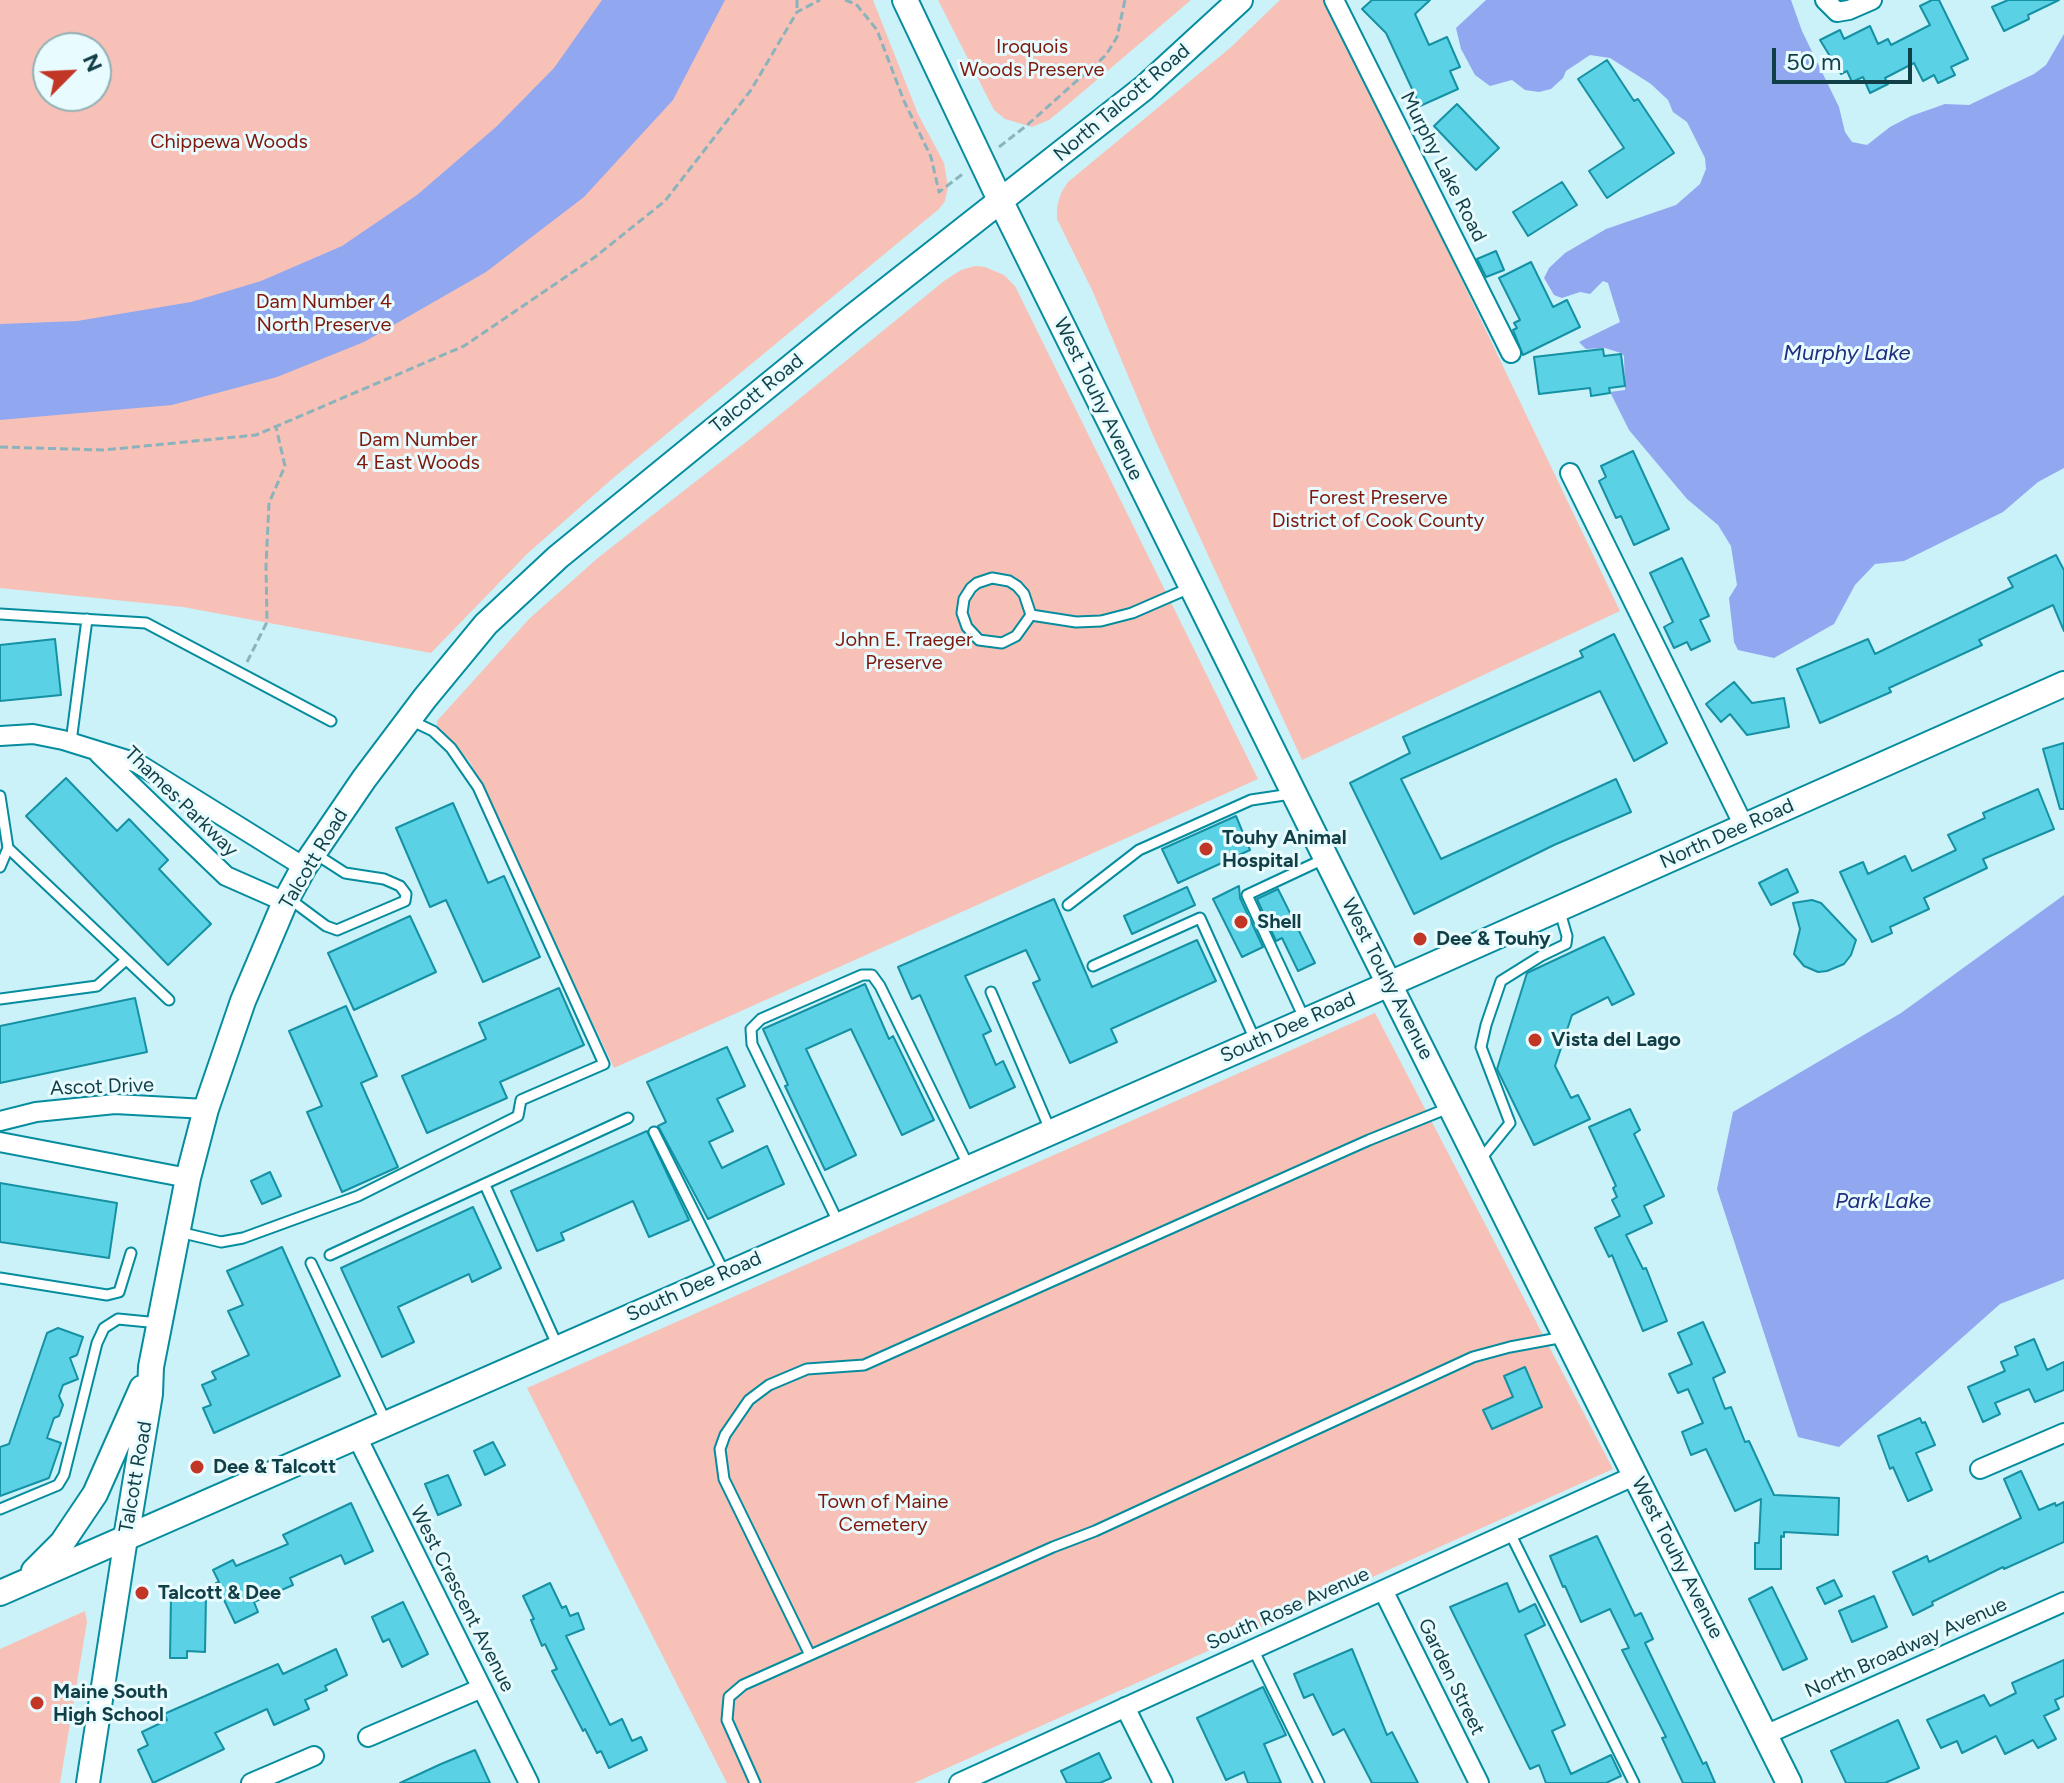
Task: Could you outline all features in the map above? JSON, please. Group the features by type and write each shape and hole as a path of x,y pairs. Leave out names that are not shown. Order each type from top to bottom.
{"main road":[{"name":"West Touhy Avenue","path":"905,0 1001,202 1294,794 1789,1783"},
{"name":"North Talcott Road","path":"1001,202 1144,88 1240,0"},
{"name":"Talcott Road","path":"126,1538 159,1323 188,1178 206,1109 243,1001 286,900 309,860 409,719 486,624 558,557 851,318 1001,202"},
{"name":"North Dee Road","path":"1389,984 2064,684"},
{"name":"South Dee Road","path":"7,1590 1389,984"},
{"path":"7,1590 45,1563 95,1494 151,1367"}],"street":[{"name":"Murphy Lake Road","path":"1334,0 1511,353"},
{"path":"1825,0 1837,12 1872,0"},
{"path":"1570,473 1744,826"},
{"name":"Thames Parkway","path":"0,736 33,734 71,742 137,763 309,860"},
{"name":"Thames Parkway","path":"94,750 226,876 286,900"},
{"name":"Ascot Drive","path":"0,1121 36,1112 115,1104 206,1109"},
{"path":"0,1142 188,1178"},
{"path":"1980,1469 2064,1433"},
{"name":"West Crescent Avenue","path":"356,1435 529,1783"},
{"name":"South Rose Avenue","path":"959,1783 1636,1475"},
{"name":"Talcott Road","path":"88,1783 126,1538"},
{"name":"Garden Street","path":"1383,1590 1479,1783"},
{"name":"North Broadway Avenue","path":"1765,1735 2064,1602"},
{"path":"368,1737 482,1688"},
{"path":"1125,1707 1163,1783"},
{"path":"251,1783 314,1756"}],"lane":[{"path":"1000,578 1017,586 1024,594 1031,615 1016,636 995,644 979,640 972,634 964,621 963,606 967,593 977,583 1000,578"},
{"path":"1031,615 1076,622 1101,621 1132,613 1192,587"},
{"path":"0,614 146,623 331,721"},
{"path":"71,742 87,619"},
{"path":"177,1231 221,1242 243,1238 358,1196 518,1116 521,1100 604,1064 478,787 451,748 433,731 409,719"},
{"path":"1068,905 1139,850 1251,800 1294,794"},
{"path":"0,796 8,848 0,867"},
{"path":"8,848 169,1000"},
{"path":"1305,1021 1247,895 1326,858"},
{"path":"286,900 337,930 405,901 406,894 400,886 384,879 345,873 309,860"},
{"path":"1479,1161 1510,1123 1481,1047 1486,1025 1501,981 1566,944 1567,936 1559,909"},
{"path":"1093,966 1200,918 1256,1042"},
{"path":"0,999 97,986 126,960"},
{"path":"839,1224 752,1044 751,1029 761,1019 804,1000 862,975 872,975 969,1167"},
{"path":"991,992 1051,1132"},
{"path":"810,1655 724,1479 720,1449 734,1420 749,1400 769,1385 807,1369 864,1365 1452,1106"},
{"path":"330,1255 628,1118"},
{"path":"654,1132 725,1274"},
{"path":"485,1185 558,1347"},
{"path":"0,1278 107,1295 119,1292 131,1253"},
{"path":"311,1263 386,1422"},
{"path":"0,1509 58,1485 64,1475 97,1343 104,1328 118,1319 159,1323"},
{"path":"755,1783 727,1720 729,1697 743,1685 1085,1535 1473,1357 1567,1337"},
{"path":"1510,1533 1634,1783"},
{"path":"1253,1649 1319,1783"}],"path":[{"path":"0,447 104,450 256,435 464,346 618,238 665,201 751,90 797,12 797,0"},
{"path":"797,12 820,0"},
{"path":"845,0 856,4 877,30 904,101 931,157 939,192"},
{"path":"1026,126 1106,55 1117,37 1125,0"},
{"path":"241,673 267,622 269,503 285,466 276,427"}],"green space":[{"name":"Dam Number 4 North Preserve","path":"0,0 873,0 918,114 944,163 948,187 945,201 939,209 612,479 528,553 431,653 183,607 0,588"},
{"name":"Iroquois Woods Preserve","path":"938,0 1191,0 1049,120 1032,127 1005,119 994,110"},
{"name":"Forest Preserve District of Cook County","path":"1280,0 1328,0 1620,611 1302,760 1152,433 1093,292 1057,219 1061,193 1068,182 1230,48"},
{"name":"John E. Traeger Preserve","path":"975,266 1004,275 1015,286 1258,779 614,1068 470,762 437,727 437,721 530,618 599,557 944,281 961,270"},
{"name":"Town of Maine Cemetery","path":"1375,1013 1613,1469 914,1783 727,1783 527,1388"},
{"name":"Maine South High School","path":"85,1611 87,1622 60,1783 0,1783 0,1649"}],"water":[{"path":"602,0 725,0 673,100 584,197 486,272 364,342 277,377 172,405 0,420 0,324 77,321 191,302 261,281 342,246 417,195 496,127 554,68"},
{"name":"Murphy Lake","path":"1486,0 1791,0 1802,31 1839,107 1845,132 1852,142 1867,145 1911,116 1945,104 1969,105 2034,74 2046,65 2064,34 2064,468 2038,482 2003,512 1904,561 1875,564 1855,585 1834,624 1774,658 1738,650 1734,642 1729,598 1737,585 1731,546 1718,525 1687,499 1629,430 1610,392 1625,390 1624,356 1605,348 1586,349 1579,342 1620,322 1608,283 1603,281 1590,294 1580,292 1562,298 1554,295 1544,278 1549,268 1565,253 1606,229 1676,205 1700,184 1706,169 1705,158 1687,122 1673,112 1668,100 1651,84 1610,58 1590,55 1566,71 1551,89 1539,92 1525,90 1512,80 1490,86 1475,75 1461,49 1456,28"},
{"name":"Park Lake","path":"2064,895 2064,1279 2000,1304 1839,1447 1798,1437 1717,1189 1733,1112 1901,1013"}],"building":[{"path":"1372,0 1430,0 1415,14 1429,45 1447,37 1460,67 1450,71 1458,89 1420,106 1386,33 1362,9"},
{"path":"1939,0 1968,59 1951,67 1955,75 1938,83 1934,75 1923,81 1914,63 1885,78 1888,84 1870,93 1863,77 1852,82 1847,71 1841,74 1820,40 1840,30 1844,39 1870,26 1878,44 1888,39 1891,45 1930,25 1920,6"},
{"path":"2008,0 2059,0 2004,31 1992,7"},
{"path":"1607,60 1674,153 1607,198 1589,171 1624,148 1578,79"},
{"path":"1457,104 1499,148 1476,170 1434,126"},
{"path":"1562,182 1577,205 1528,236 1513,212"},
{"path":"1496,251 1504,270 1486,277 1477,259"},
{"path":"1531,262 1553,307 1567,300 1580,327 1523,355 1513,330 1517,328 1514,323 1520,320 1499,278"},
{"path":"1603,349 1604,356 1621,354 1625,386 1609,388 1610,393 1591,396 1590,388 1539,394 1534,357"},
{"path":"1633,451 1669,529 1634,545 1621,516 1616,518 1599,481 1606,477 1601,466"},
{"path":"2056,555 2064,570 2064,631 2053,605 1979,640 1982,645 1889,688 1891,692 1820,723 1797,669 1868,639 1875,654 2013,587 2008,578"},
{"path":"1682,558 1709,616 1700,620 1710,641 1691,650 1687,642 1674,648 1664,627 1673,622 1650,573"},
{"path":"1614,634 1667,743 1634,761 1600,691 1401,779 1441,859 1616,779 1631,812 1554,845 1414,914 1350,783 1410,753 1403,737 1583,657 1580,651"},
{"path":"55,639 61,695 0,701 0,645"},
{"path":"1734,682 1752,703 1784,698 1789,727 1747,735 1730,714 1721,722 1706,704"},
{"path":"2064,743 2064,809 2060,809 2043,749"},
{"path":"66,778 117,831 129,819 168,860 159,869 211,924 168,965 26,816"},
{"path":"2038,789 2054,829 1983,859 1987,868 1924,898 1929,909 1890,927 1892,933 1872,942 1840,872 1863,862 1868,874 1905,856 1912,871 1956,850 1948,835 1985,818 1983,813"},
{"path":"453,803 488,883 504,876 540,957 483,982 446,900 430,907 396,828"},
{"name":"Touhy Animal Hospital","path":"1236,816 1250,850 1178,883 1162,849"},
{"path":"1787,869 1798,892 1771,905 1759,883"},
{"name":"Shell","path":"1239,886 1240,898 1263,947 1242,957 1213,899"},
{"path":"1187,887 1195,905 1132,934 1124,916"},
{"name":"Shell","path":"1278,889 1315,963 1298,971 1282,938 1276,941 1257,899"},
{"path":"1054,899 1092,987 1197,940 1216,981 1111,1029 1117,1042 1070,1063 1033,983 1040,980 1026,950 965,976 991,1031 983,1035 996,1065 1003,1061 1015,1087 970,1108 920,995 912,999 898,967"},
{"path":"1812,900 1821,903 1856,940 1844,964 1827,971 1818,972 1804,966 1794,954 1800,929 1793,903"},
{"path":"410,916 436,972 354,1010 328,953"},
{"name":"Vista del Lago","path":"1604,937 1634,994 1612,1005 1608,997 1572,1015 1555,1066 1571,1098 1578,1095 1590,1119 1534,1145 1497,1069 1527,973"},
{"path":"865,984 889,1039 893,1036 934,1120 902,1135 851,1029 806,1049 856,1155 825,1170 785,1086 788,1085 763,1029"},
{"path":"559,988 584,1045 500,1082 507,1098 427,1133 402,1076 486,1039 479,1023"},
{"path":"135,998 147,1052 0,1083 0,1026"},
{"path":"346,1006 377,1076 361,1083 398,1167 342,1192 307,1112 322,1106 289,1031"},
{"path":"727,1047 745,1086 717,1099 733,1131 709,1142 722,1168 767,1146 784,1184 708,1219 658,1126 666,1122 647,1082"},
{"path":"1630,1109 1640,1130 1634,1134 1664,1196 1644,1206 1652,1223 1626,1235 1643,1269 1646,1268 1667,1321 1643,1331 1612,1255 1609,1257 1595,1228 1620,1216 1612,1200 1617,1197 1613,1188 1616,1186 1589,1127"},
{"path":"647,1131 689,1220 649,1237 633,1201 561,1233 564,1240 537,1251 511,1191"},
{"path":"270,1172 281,1196 262,1204 251,1181"},
{"path":"0,1183 117,1203 109,1258 0,1242"},
{"path":"473,1207 501,1268 472,1282 469,1274 398,1307 414,1342 382,1357 341,1268"},
{"path":"282,1247 340,1376 214,1433 203,1408 211,1405 202,1385 216,1379 212,1372 249,1355 228,1311 243,1305 227,1271"},
{"path":"1703,1322 1725,1372 1713,1378 1725,1409 1731,1407 1745,1442 1749,1441 1774,1495 1839,1498 1838,1535 1784,1532 1784,1537 1781,1536 1781,1569 1755,1569 1761,1499 1735,1511 1706,1449 1691,1455 1682,1432 1703,1423 1688,1389 1678,1393 1669,1374 1692,1364 1678,1333"},
{"path":"58,1328 83,1337 77,1355 70,1358 78,1379 63,1385 59,1396 63,1405 59,1416 54,1418 47,1438 61,1443 49,1478 0,1496 0,1447 9,1444 47,1333"},
{"path":"2034,1339 2047,1370 2064,1362 2064,1390 2035,1402 2029,1389 1995,1403 2000,1414 1983,1422 1968,1387 2005,1371 2001,1362 2018,1355 2015,1347"},
{"path":"1525,1367 1542,1407 1492,1429 1483,1410 1513,1397 1504,1376"},
{"path":"1920,1418 1922,1423 1925,1422 1935,1445 1916,1453 1932,1490 1908,1501 1893,1467 1890,1469 1878,1436"},
{"path":"493,1442 505,1465 485,1475 474,1451"},
{"path":"2021,1471 2039,1510 2064,1502 2064,1542 2003,1567 1932,1602 1933,1605 1913,1615 1893,1572 1927,1556 1929,1562 2021,1518 2004,1479"},
{"path":"448,1475 461,1505 438,1515 425,1484"},
{"path":"351,1503 373,1551 345,1564 341,1555 290,1578 293,1585 254,1602 258,1612 235,1623 213,1570 233,1560 236,1566 288,1544 283,1535"},
{"path":"1597,1536 1635,1616 1641,1613 1653,1639 1645,1643 1715,1783 1683,1783 1662,1738 1666,1737 1622,1650 1629,1648 1610,1609 1581,1622 1563,1587 1550,1556"},
{"path":"1834,1580 1842,1596 1825,1604 1817,1588"},
{"path":"550,1583 562,1608 566,1606 570,1616 578,1613 584,1629 566,1636 610,1725 622,1719 632,1741 641,1737 647,1750 609,1768 601,1751 597,1753 585,1729 583,1731 552,1671 557,1669 545,1644 542,1646 523,1596"},
{"path":"1507,1583 1519,1612 1535,1604 1545,1625 1525,1635 1565,1725 1552,1731 1571,1774 1611,1755 1621,1776 1606,1783 1546,1783 1539,1765 1530,1769 1450,1607"},
{"path":"1772,1587 1807,1659 1783,1670 1749,1599"},
{"path":"171,1596 206,1596 205,1652 187,1651 187,1658 170,1658"},
{"path":"1874,1596 1887,1627 1852,1642 1839,1611"},
{"path":"403,1602 428,1654 402,1667 389,1639 383,1642 372,1617"},
{"path":"336,1649 347,1675 325,1686 327,1690 305,1700 309,1709 274,1725 267,1709 215,1733 224,1749 153,1783 138,1750 148,1745 142,1732 167,1720 164,1714 278,1664 283,1674"},
{"path":"1352,1649 1387,1735 1392,1732 1418,1783 1372,1783 1344,1729 1333,1735 1313,1694 1304,1698 1294,1674"},
{"path":"2064,1660 2064,1696 2055,1700 2059,1709 2044,1716 2056,1739 2038,1748 2033,1740 2005,1754 1996,1736 1962,1753 1957,1741 1941,1748 1927,1720 1984,1695 1990,1706 2016,1693 2012,1683"},
{"path":"1263,1687 1286,1735 1264,1744 1281,1783 1248,1783 1244,1772 1226,1780 1197,1718"},
{"path":"1898,1720 1919,1768 1885,1783 1846,1783 1831,1751"},
{"path":"475,1750 490,1783 400,1783 441,1764"},
{"path":"1099,1753 1111,1778 1100,1783 1067,1783 1061,1771"}],"place":[{"name":"Touhy Animal Hospital","path":"1206,849"},
{"name":"Shell","path":"1241,922"},
{"name":"Dee & Touhy","path":"1420,939"},
{"name":"Vista del Lago","path":"1535,1040"},
{"name":"Dee & Talcott","path":"197,1467"},
{"name":"Talcott & Dee","path":"142,1593"},
{"name":"Maine South High School","path":"37,1703"}],"park label":[{"name":"Chippewa Woods","path":"229,142"},
{"name":"Dam Number 4 East Woods","path":"418,452"}]}
